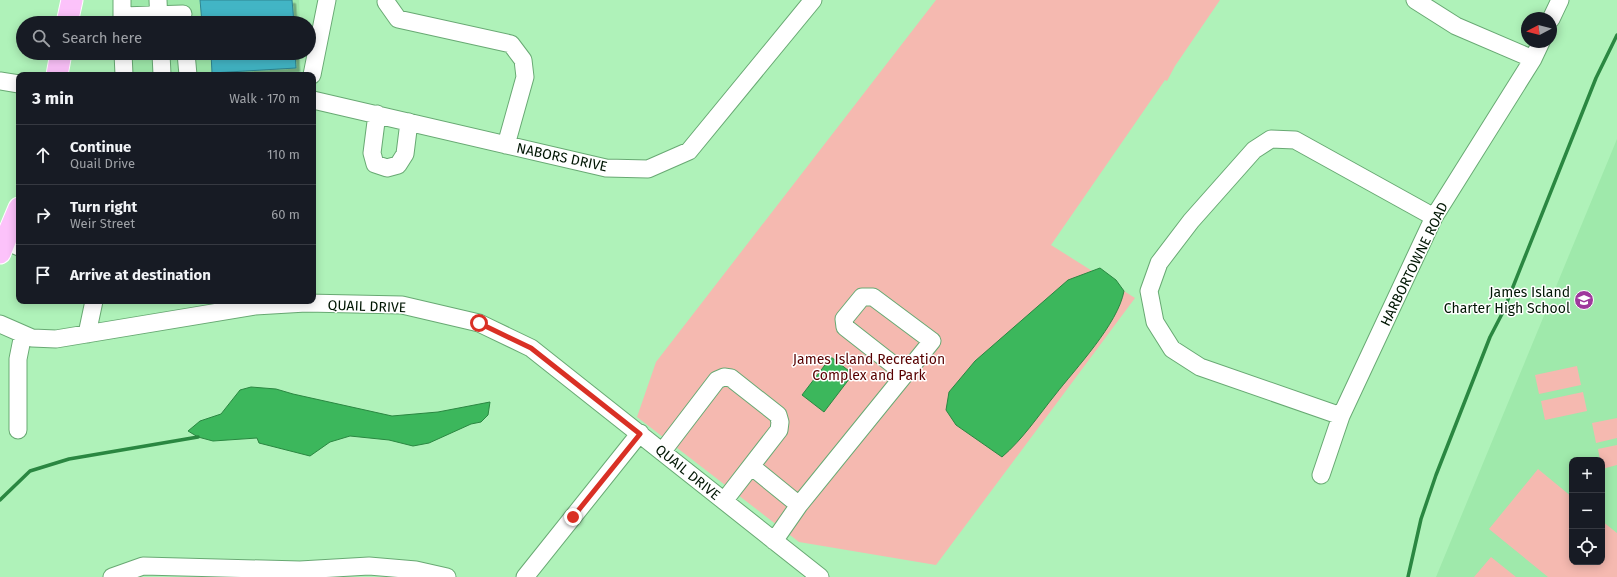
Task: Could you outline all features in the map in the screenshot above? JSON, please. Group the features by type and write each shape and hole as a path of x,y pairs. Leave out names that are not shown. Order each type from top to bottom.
{"main road":[{"path":"69,16 72,0"},
{"path":"58,72 60,60"},
{"path":"8,247 16,219"}],"street":[{"path":"316,55 327,0"},
{"name":"NABORS DRIVE","path":"316,101 606,168 648,170 689,151 813,0"},
{"path":"1415,0 1456,26 1533,59"},
{"path":"1554,12 1560,0"},
{"path":"386,2 398,19 511,44 523,60 525,77 506,145"},
{"path":"122,13 183,12"},
{"name":"HARBORTOWNE ROAD","path":"1321,475 1342,416 1434,217 1533,59 1538,48"},
{"path":"123,60 124,72"},
{"path":"161,60 162,72"},
{"path":"187,60 188,72"},
{"path":"313,72 315,60"},
{"path":"0,81 16,84"},
{"path":"377,114 372,153 375,164 387,168 398,165 405,154 409,122"},
{"path":"1342,416 1200,367 1172,349 1155,322 1149,291 1159,263 1191,221 1254,150 1271,139 1295,140 1434,217"},
{"path":"774,540 799,505 932,341 873,297 862,297 844,319 845,327 905,374"},
{"name":"QUAIL DRIVE","path":"316,303 402,305 479,323 531,348 820,577"},
{"path":"87,334 93,304"},
{"name":"QUAIL DRIVE","path":"0,324 32,338 56,339 87,334 212,307 244,304"},
{"path":"18,430 18,359 23,334"},
{"path":"662,452 717,380 724,377 730,378 778,415 780,422 779,430 772,441 724,501"},
{"path":"525,577 640,434"},
{"path":"752,466 799,505"},
{"path":"112,577 143,566 236,573 369,566 416,570 446,577"}],"shaded area":[{"path":"114,0 299,0 300,16 115,16"},
{"path":"115,60 300,60 301,72 115,72"},
{"name":"James Island Charter High School","path":"1617,139 1617,577 1436,577"},
{"path":"1100,268 1116,280 1124,291 1114,317 1095,345 1017,443 1002,457 956,425 946,410 949,392 975,361 1068,280"},
{"path":"831,357 853,374 824,412 802,395"},
{"path":"251,387 276,389 392,416 438,412 490,402 488,415 481,422 471,424 429,443 413,446 389,440 350,436 330,442 310,456 259,443 257,438 213,441 198,437 188,431 200,421 221,414 240,390"}],"green space":[{"name":"James Island Recreation Complex and Park","path":"936,0 1220,0 1175,66 1167,81 1165,80 1051,245 1135,298 936,565 799,542 637,417 656,362"},
{"path":"1577,366 1581,385 1539,394 1535,375"},
{"path":"1583,392 1587,411 1545,420 1541,401"},
{"path":"1617,418 1617,438 1596,443 1592,423"},
{"path":"1617,445 1617,465 1605,468 1605,457 1599,457 1598,449"},
{"path":"1538,469 1569,495 1569,565 1605,565 1605,523 1617,533 1617,577 1548,577 1489,529"},
{"path":"1491,557 1516,577 1474,577"}],"building":[{"path":"200,0 292,0 293,16 201,16"},
{"path":"211,60 295,60 296,68 212,72"}],"waterway":[{"path":"1408,577 1421,519 1436,475 1490,337 1503,312 1596,78 1617,35"},
{"path":"0,500 30,471 69,459 198,437"}],"place":[{"name":"James Island Charter High School","path":"1584,300"}],"route":[{"path":"479,323 531,348 640,434 573,517"}]}
